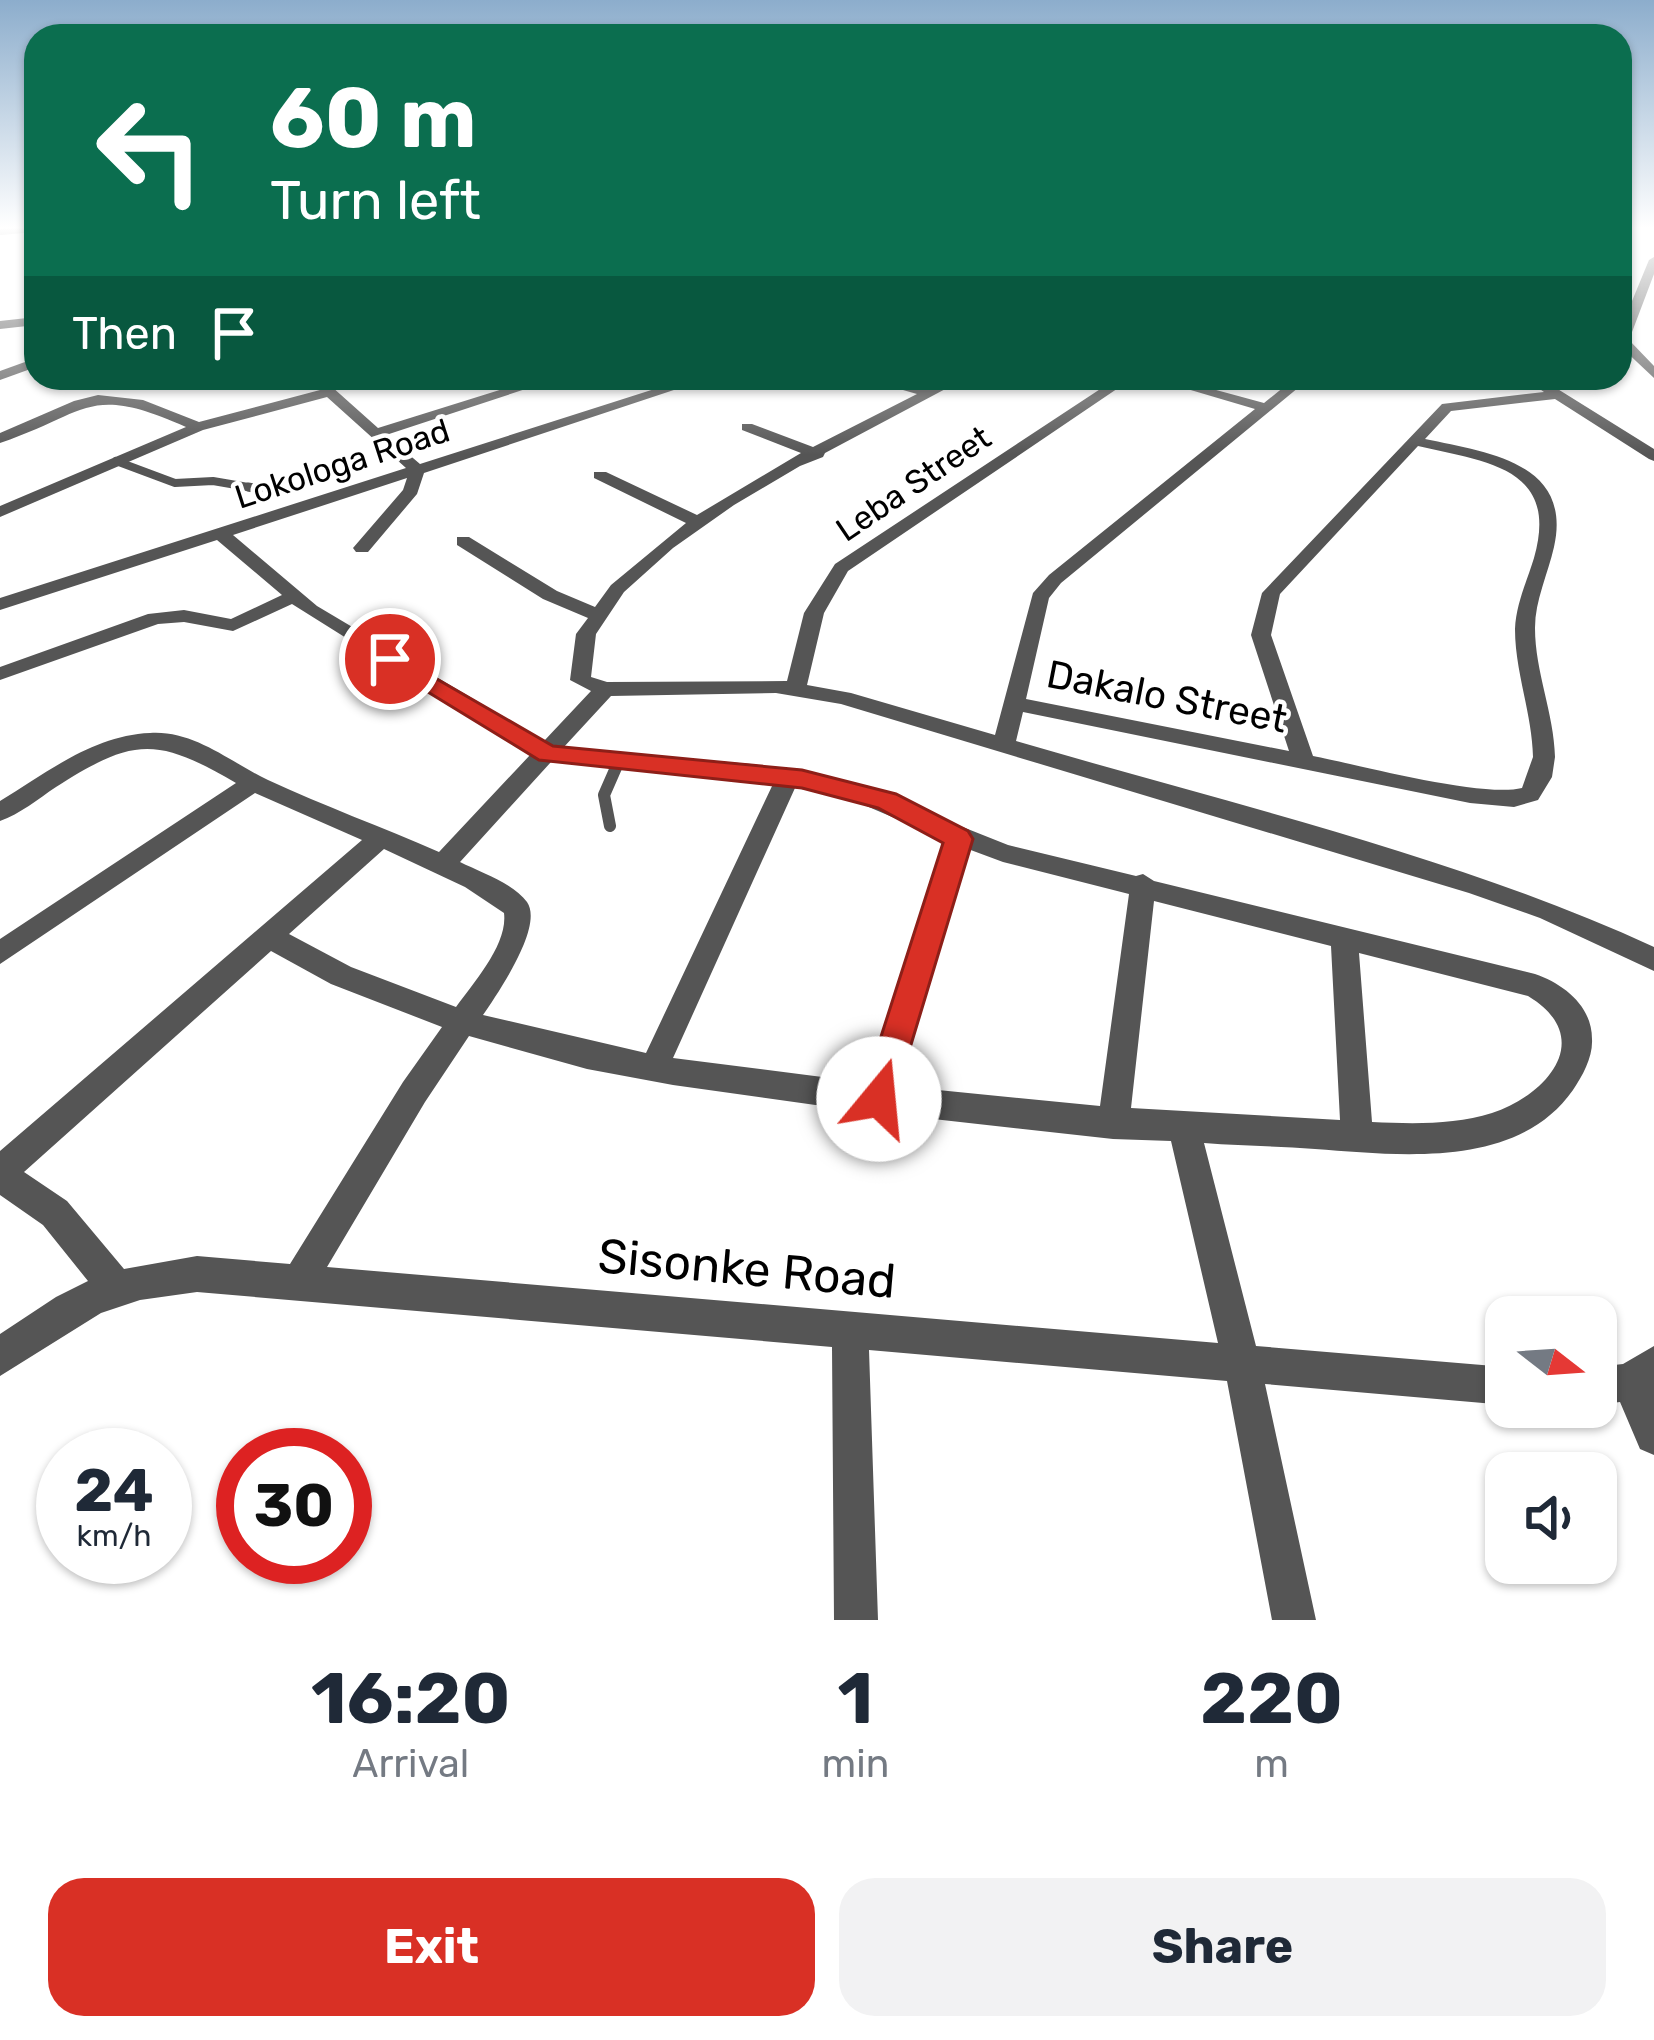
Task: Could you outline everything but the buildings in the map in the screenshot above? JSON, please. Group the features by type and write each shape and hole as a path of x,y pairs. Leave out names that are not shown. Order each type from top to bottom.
{"street":[{"path":"1632,351 1654,374"},
{"path":"376,434 513,390"},
{"name":"Lokologa Road","path":"0,604 666,390"},
{"path":"919,390 932,393"},
{"path":"937,390 696,521 644,557 598,615 579,658 580,680 605,689 796,687 1475,885 1549,911 1654,960"},
{"name":"Leba Street","path":"796,687 814,613 841,568 1108,390"},
{"path":"1199,390 1266,409"},
{"path":"1004,744 1040,597 1055,579 1289,390"},
{"path":"1551,390 1654,456"},
{"path":"0,512 198,427 329,392 417,470 410,491 362,548"},
{"path":"1303,759 1262,635 1271,592 1447,406 1558,394"},
{"path":"0,439 110,395 143,401 198,427"},
{"path":"747,427 818,454"},
{"name":"Dakalo Street","path":"1017,704 1497,799 1530,794 1539,783 1544,746 1525,631 1531,584 1547,539 1546,499 1530,479 1506,466 1415,441"},
{"path":"600,475 696,521"},
{"path":"380,482 392,511"},
{"path":"220,533 293,597 548,754 788,777 887,801 958,839 1549,992 1572,1014 1580,1039 1573,1063 1553,1094 1514,1120 1464,1133 1357,1134 1113,1124 879,1099 654,1067 464,1020 362,987 266,935"},
{"path":"463,541 550,595 598,615"},
{"path":"0,674 155,618 233,625 293,597"},
{"path":"441,866 605,689"},
{"path":"0,812 100,754 144,740 182,744 253,782 511,900 519,916 500,964 300,1280"},
{"path":"654,1067 788,777"},
{"path":"0,952 253,782"},
{"path":"879,1099 958,839"},
{"path":"114,1285 55,1213 0,1173 378,840"},
{"path":"1113,1124 1143,884"},
{"path":"1344,938 1357,1134"},
{"path":"1184,1129 1243,1367 1294,1620"},
{"name":"Sisonke Road","path":"0,1357 34,1329 114,1285 197,1274 1485,1384"},
{"path":"850,1328 856,1620"},
{"path":"1626,1378 1654,1435"}],"lane":[{"path":"116,460 175,483 212,481 260,489"},
{"path":"610,826 604,795 618,763"}],"route":[{"path":"390,659 548,754 802,779 887,801 958,839 879,1099"}]}
